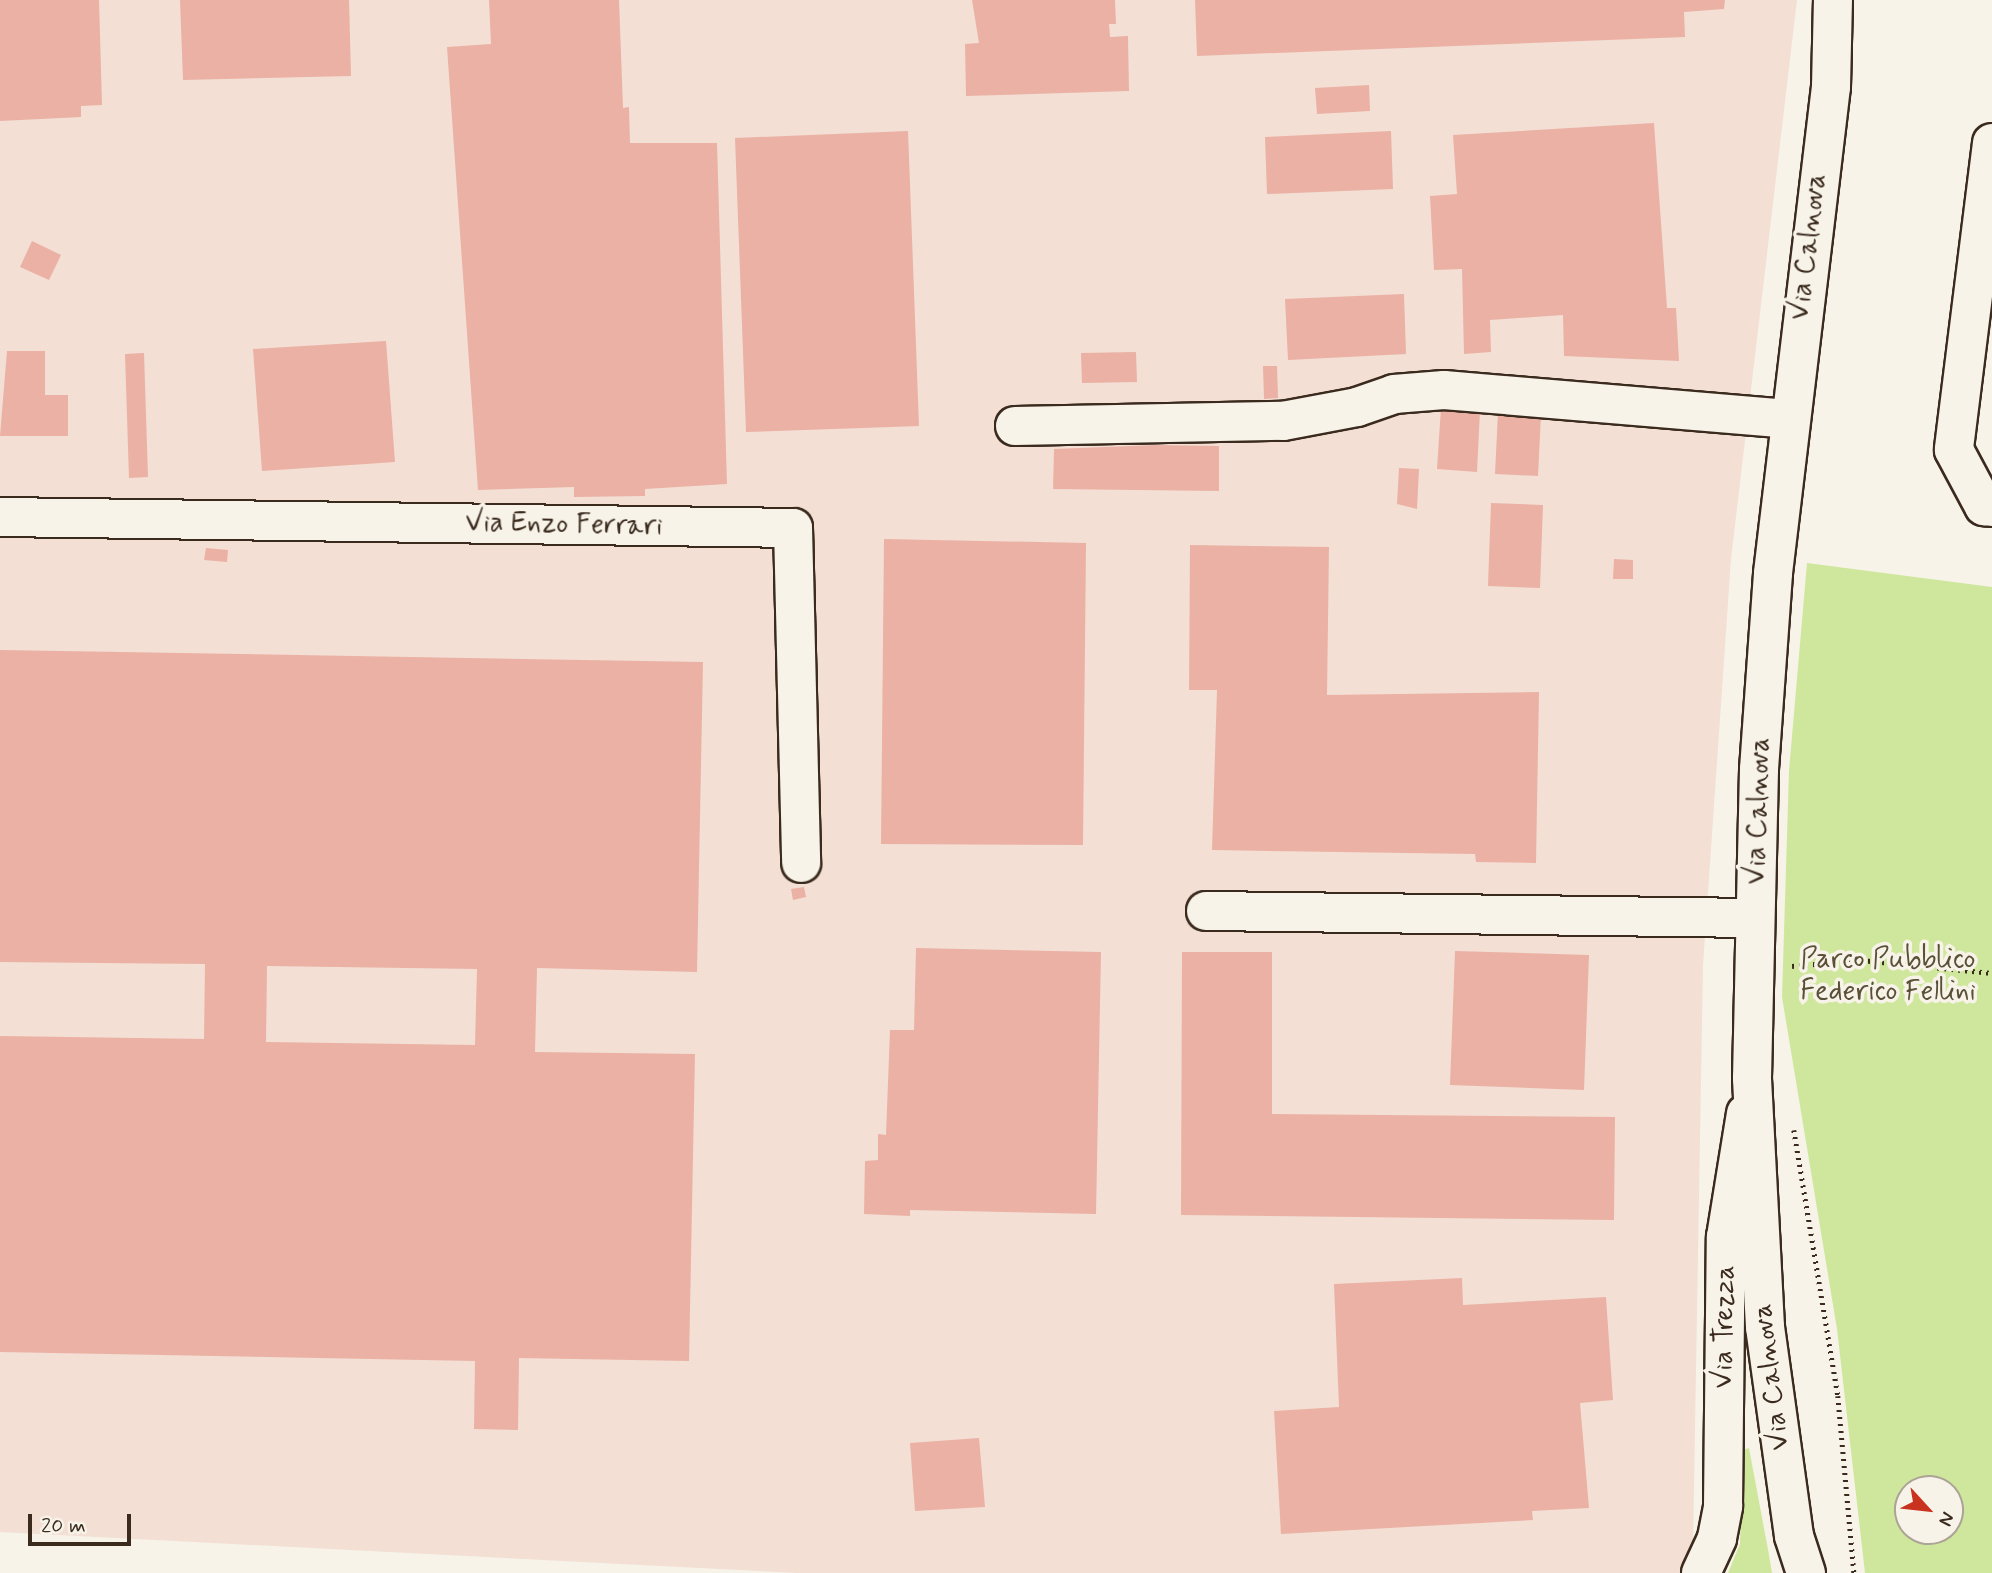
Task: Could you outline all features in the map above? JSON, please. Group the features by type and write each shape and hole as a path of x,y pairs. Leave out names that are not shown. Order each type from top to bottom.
{"main road":[{"name":"Via Calnova","path":"1806,1573 1793,1555 1765,1327 1752,1078 1759,769 1788,419 1830,87 1833,0"},
{"name":"Via Calnova","path":"1830,87 1857,0"},
{"path":"1992,143 1954,450 1984,506 1992,507"},
{"path":"1015,426 1283,421 1357,407 1394,394 1444,390 1788,419"},
{"name":"Via Enzo Ferrari","path":"0,517 793,528 801,863"},
{"path":"1206,911 1755,918"},
{"name":"Via Trezza","path":"1701,1573 1717,1538 1723,1506 1726,1237 1752,1078"}],"path":[{"path":"1784,966 1861,960 1992,973"},
{"path":"1793,1126 1838,1396 1853,1573"}],"shaded area":[{"path":"0,0 1797,0 1731,559 1703,965 1693,1544 1684,1573 797,1573 0,1532"}],"green space":[{"name":"Parco Pubblico Federico Fellini","path":"1807,563 1992,587 1992,1573 1865,1573 1837,1329 1782,997 1789,771"},
{"path":"1749,1448 1772,1573 1728,1573 1740,1544 1743,1450"}],"building":[{"path":"0,0 99,0 102,105 81,106 81,117 0,121"},
{"path":"180,0 349,0 351,76 183,80"},
{"path":"489,0 619,0 623,108 629,107 630,143 717,143 727,484 645,489 645,496 574,497 574,487 478,490 447,47 491,44"},
{"path":"972,0 1115,0 1116,24 1109,24 1110,37 1128,36 1129,91 966,96 965,44 979,43"},
{"path":"1195,0 1725,0 1724,9 1684,12 1685,37 1197,56"},
{"path":"1369,85 1370,111 1317,114 1315,88"},
{"path":"1654,123 1667,308 1676,308 1679,361 1564,356 1563,315 1490,320 1491,352 1464,354 1462,269 1434,270 1430,196 1457,194 1453,135"},
{"path":"908,131 919,426 746,432 735,138"},
{"path":"1391,131 1393,189 1267,194 1265,137"},
{"path":"32,241 61,255 49,280 20,267"},
{"path":"1404,294 1406,354 1288,360 1285,299"},
{"path":"386,341 395,462 262,471 253,349"},
{"path":"7,351 45,351 45,395 68,395 68,436 0,436"},
{"path":"1136,352 1137,382 1082,383 1081,353"},
{"path":"144,353 148,477 129,478 125,354"},
{"path":"1263,366 1277,366 1278,398 1264,399"},
{"path":"1441,408 1480,410 1477,472 1437,469"},
{"path":"1498,412 1541,414 1538,476 1495,474"},
{"path":"1156,445 1219,446 1219,491 1053,489 1054,449"},
{"path":"1399,468 1419,469 1417,509 1397,504"},
{"path":"1491,503 1543,505 1540,588 1488,586"},
{"path":"884,539 1086,543 1083,845 881,844"},
{"path":"1190,545 1329,547 1327,695 1539,692 1536,863 1476,862 1475,854 1212,850 1217,690 1189,690"},
{"path":"206,548 228,550 227,562 204,560"},
{"path":"1614,559 1633,560 1633,579 1613,579"},
{"path":"0,650 703,662 697,972 537,968 535,1052 695,1054 689,1361 519,1358 518,1430 474,1429 475,1361 0,1352 0,1036 204,1039 205,964 0,962","holes":["267,966 477,969 475,1045 266,1042"]},
{"path":"804,887 806,897 793,900 791,889"},
{"path":"916,948 1101,952 1096,1214 910,1210 910,1216 864,1214 865,1161 878,1160 878,1134 886,1135 890,1030 914,1030"},
{"path":"1455,951 1589,955 1584,1090 1450,1085"},
{"path":"1182,952 1272,952 1272,1114 1615,1117 1614,1220 1181,1215"},
{"path":"1462,1278 1463,1305 1606,1297 1613,1400 1580,1403 1589,1508 1532,1511 1533,1520 1281,1534 1274,1411 1339,1407 1334,1284"},
{"path":"979,1438 985,1507 915,1511 910,1443"}]}
